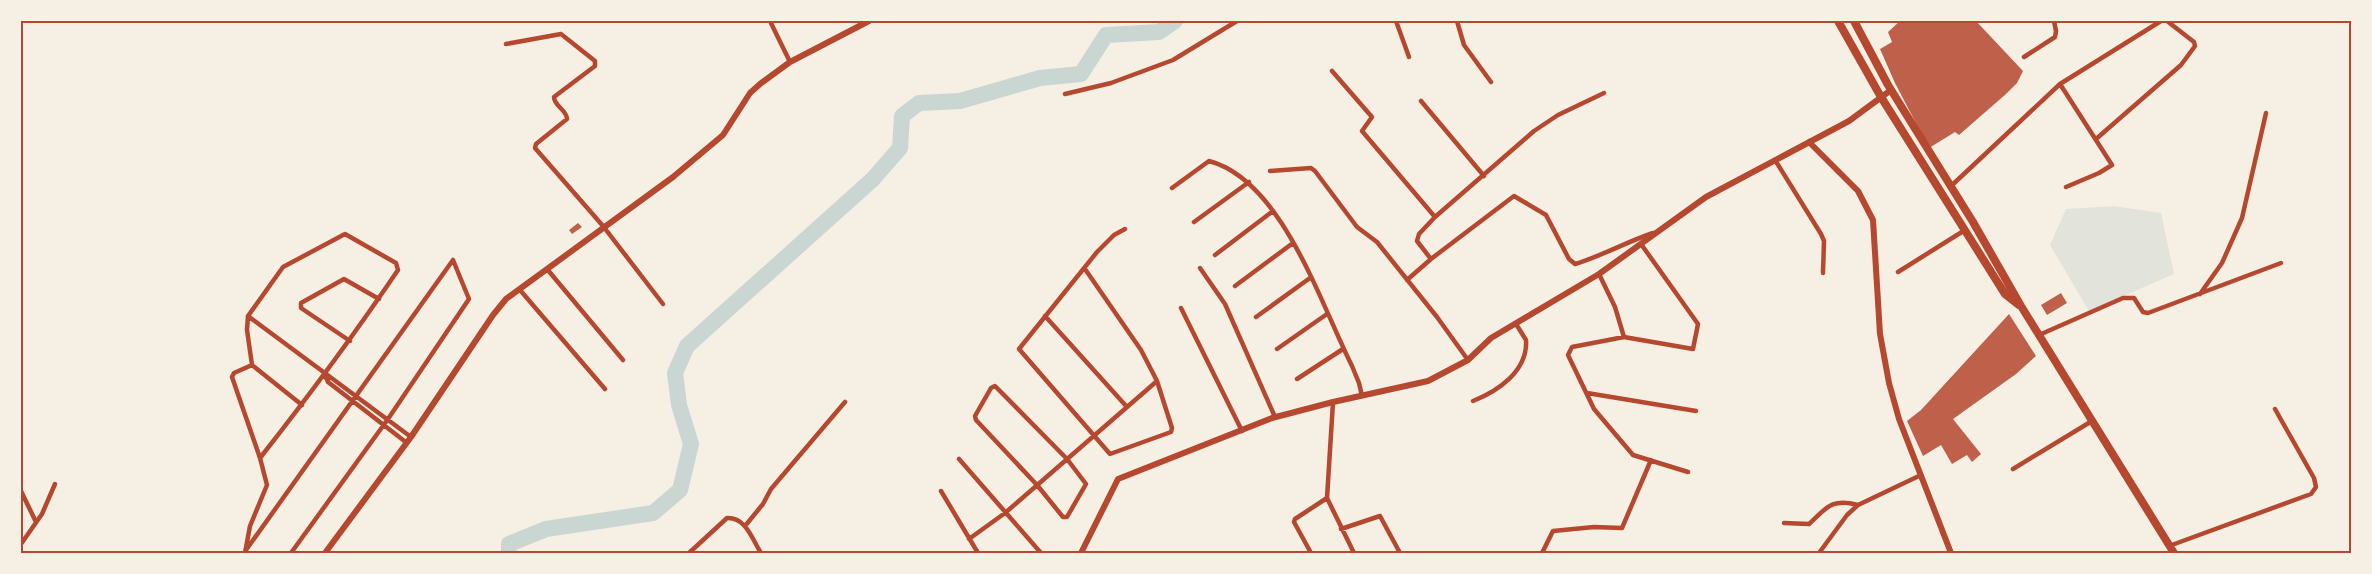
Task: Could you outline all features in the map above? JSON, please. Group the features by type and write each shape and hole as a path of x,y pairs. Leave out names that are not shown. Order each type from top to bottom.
{"highway":[{"path":"1838,21 1881,97 2005,294 2021,306"},
{"path":"1854,21 1892,90 2013,289 2021,306 2172,550"}],"street":[{"path":"770,21 790,62"},
{"path":"326,553 409,440 506,299 673,177 723,135 750,93 760,84 790,62 869,21"},
{"path":"1065,94 1111,83 1173,60 1237,21"},
{"path":"1396,21 1409,57"},
{"path":"1457,21 1464,45 1491,81"},
{"path":"2024,57 2055,38 2054,21"},
{"path":"1950,187 2060,84 2161,21"},
{"path":"2096,139 2181,65 2195,46 2194,42 2167,21"},
{"path":"506,44 561,33 595,61 595,66 554,97 555,102 567,114 567,119 536,144 535,148 603,226 663,304"},
{"path":"1332,71 1372,117 1362,131 1436,217"},
{"path":"2060,84 2111,166 2066,187"},
{"path":"1081,553 1118,479 1275,417 1428,381 1468,360 1491,338 1599,274 1706,197 1849,121 1892,90"},
{"path":"1431,259 1417,241 1419,234 1436,217 1534,131 1558,115 1605,93"},
{"path":"1421,100 1484,176"},
{"path":"2199,295 2222,263 2242,218 2266,113"},
{"path":"1809,142 1858,191 1873,220 1880,334 1889,383 1951,553"},
{"path":"1172,188 1209,160 1223,164 1249,182 1273,211 1293,243 1359,383 1362,397"},
{"path":"1775,160 1824,241 1823,273"},
{"path":"1270,171 1311,168 1315,171 1357,227 1377,242 1437,316 1468,360"},
{"path":"1194,222 1249,182"},
{"path":"1407,280 1514,196 1546,216 1569,259 1575,264 1626,242 1659,231"},
{"path":"1215,255 1273,211"},
{"path":"1085,269 1141,350 1156,381 1172,428 1171,432 1110,454 1019,350 1019,347 1097,252 1114,235 1125,229"},
{"path":"1898,272 1965,230"},
{"path":"260,458 302,405 325,375 399,270 398,265 345,234 283,267 248,316 247,330 252,365 302,405"},
{"path":"1235,285 1293,243"},
{"path":"1641,244 1698,324 1693,349 1624,337 1572,347 1568,355 1594,409 1633,455 1688,472"},
{"path":"245,551 453,260 469,299 384,425 291,553"},
{"path":"2039,335 2123,298 2134,298 2145,313 2281,263"},
{"path":"1200,268 1225,304 1275,417"},
{"path":"547,270 623,360"},
{"path":"1599,274 1615,307 1624,337"},
{"path":"1256,317 1310,278"},
{"path":"350,340 301,308 301,303 344,279 379,299"},
{"path":"520,290 605,389"},
{"path":"1181,308 1242,430"},
{"path":"1277,348 1327,314"},
{"path":"248,316 325,375 388,419 409,440"},
{"path":"1045,316 1127,407"},
{"path":"1473,401 1505,384 1520,366 1526,340 1516,324"},
{"path":"1297,380 1343,349"},
{"path":"245,551 250,526 267,488 260,458 232,377 234,373 252,365"},
{"path":"325,375 328,382 384,425 409,440"},
{"path":"969,539 1005,513 1156,381"},
{"path":"995,386 1066,459 1086,485 1067,517 1063,517 975,417 991,388 995,386"},
{"path":"1587,393 1696,411"},
{"path":"745,526 763,504 771,489 845,402"},
{"path":"1332,402 1327,498 1354,553"},
{"path":"2172,550 2311,494 2316,487 2314,478 2275,409"},
{"path":"2013,469 2092,420"},
{"path":"959,459 1041,553"},
{"path":"1542,553 1553,531 1594,527 1622,528 1651,460"},
{"path":"1819,553 1847,515 1858,505 1921,475"},
{"path":"21,544 42,514 55,484"},
{"path":"21,491 36,522"},
{"path":"941,491 978,553"},
{"path":"1311,553 1294,519 1327,498"},
{"path":"1784,523 1809,524 1829,505 1836,502 1858,505"},
{"path":"1341,529 1381,516 1400,553"},
{"path":"689,553 727,518 738,519 745,526 761,553"}],"shaded area":[{"path":"2114,206 2161,213 2174,274 2089,311 2050,245 2066,209"}],"building":[{"path":"1900,21 1976,21 2023,71 2017,83 2006,94 1959,135 1955,132 1929,148 1880,49 1892,42 1888,32"},
{"path":"578,223 582,227 572,234 569,230"},
{"path":"2061,293 2067,303 2047,315 2041,305"},
{"path":"2009,314 2036,356 2016,374 1953,419 1981,454 1972,462 1967,455 1952,464 1941,445 1923,456 1907,421 1921,410"}],"waterway":[{"path":"509,553 509,544 546,529 653,513 680,490 691,444 679,405 675,373 687,346 873,179 900,148 902,116 919,103 960,101 1040,78 1081,74 1106,35 1159,32 1175,21"}]}
